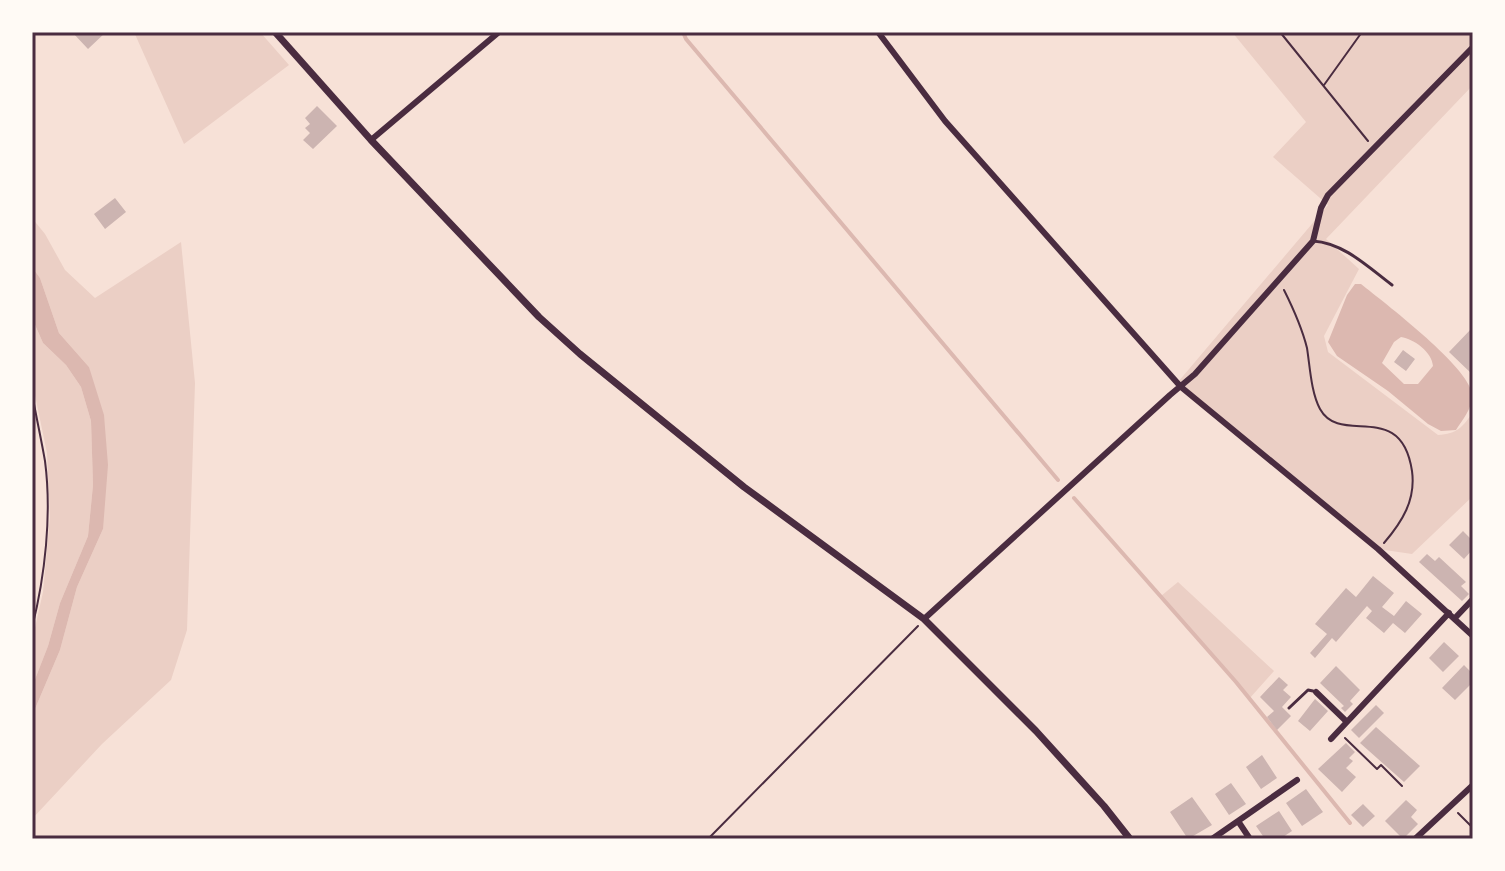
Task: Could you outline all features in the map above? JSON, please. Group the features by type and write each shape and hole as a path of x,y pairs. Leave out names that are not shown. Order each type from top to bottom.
{"street":[{"path":"275,32 371,140 529,307 580,354 744,487 924,619 1036,731 1130,839"},
{"path":"371,140 499,32"},
{"path":"878,32 945,121 1181,387 1378,549 1473,636"},
{"path":"924,619 1195,374 1313,241 1321,208 1328,195 1473,47"},
{"path":"1331,739 1343,723 1452,615 1473,599"},
{"path":"1316,692 1343,723"},
{"path":"1212,839 1297,780"},
{"path":"1415,839 1473,785"},
{"path":"1238,821 1250,839"}],"lane":[{"path":"1313,241 1323,241 1350,253 1392,285"},
{"path":"1289,708 1308,690 1316,692"}],"path":[{"path":"1280,32 1373,148"},
{"path":"1323,86 1362,32"},
{"path":"1278,279 1292,305 1306,344 1318,407 1336,423 1376,427 1391,432 1402,441 1410,459 1413,480 1411,500 1389,537"},
{"path":"32,393 45,464 46,517 43,567 32,628"},
{"path":"708,839 924,619"},
{"path":"1338,731 1377,769 1381,765 1402,786"},
{"path":"1451,806 1473,828"}],"shaded area":[{"path":"134,32 260,32 289,65 184,144"},
{"path":"1232,32 1473,32 1473,85 1326,239 1359,269 1324,336 1328,352 1438,435 1459,429 1473,412 1473,496 1412,554 1378,549 1178,382 1328,205 1273,157 1306,122"},
{"path":"32,218 45,234 65,270 95,298 181,242 195,383 187,630 171,680 102,744 32,819 32,716 60,650 77,587 103,529 89,367 59,333 40,278 32,267"},
{"path":"32,267 40,278 59,333 89,367 104,415 108,465 103,529 77,587 60,650 32,716 32,687 60,603 88,536 93,485 91,421 81,387 66,365 43,343 32,318"},
{"path":"1355,284 1361,284 1454,364 1465,378 1472,395 1468,411 1456,430 1441,431 1428,424 1388,391 1337,356 1328,342 1347,295","holes":["1401,337 1422,347 1432,361 1433,366 1418,384 1404,384 1382,363 1394,342"]},
{"path":"32,318 43,343 66,365 81,387 91,421 93,485 88,536 60,603 32,687 32,641 43,592 50,517 47,453 32,381"},
{"path":"1178,582 1274,671 1249,699 1161,596"}],"building":[{"path":"72,32 106,32 88,49"},
{"path":"317,106 337,126 313,149 303,140 310,133 305,128 310,124 305,118"},
{"path":"115,198 126,212 105,229 94,214"},
{"path":"1473,327 1473,375 1449,352"},
{"path":"1403,350 1415,359 1406,371 1394,362"},
{"path":"1463,531 1473,541 1473,549 1464,559 1449,545"},
{"path":"1427,554 1435,561 1439,557 1466,582 1461,586 1469,594 1462,601 1419,562"},
{"path":"1373,576 1394,593 1382,607 1394,616 1406,601 1422,614 1405,633 1393,623 1384,633 1366,618 1372,611 1367,606 1336,642 1332,638 1315,658 1310,653 1327,634 1315,624 1346,588 1356,597"},
{"path":"1444,642 1459,656 1443,672 1429,658"},
{"path":"1464,665 1473,674 1473,682 1455,700 1442,688"},
{"path":"1336,666 1360,690 1345,712 1341,708 1344,706 1320,683"},
{"path":"1279,677 1288,685 1283,690 1291,697 1282,707 1291,716 1277,730 1267,717 1274,711 1260,697"},
{"path":"1315,699 1328,711 1310,731 1298,721"},
{"path":"1376,705 1384,713 1359,738 1351,730"},
{"path":"1376,727 1420,766 1404,782 1360,743"},
{"path":"1346,743 1355,752 1349,758 1353,761 1346,768 1356,777 1342,792 1318,769"},
{"path":"1262,755 1277,778 1261,789 1246,767"},
{"path":"1231,783 1246,804 1229,815 1215,794"},
{"path":"1306,789 1323,812 1302,826 1286,803"},
{"path":"1192,797 1212,825 1188,839 1170,812"},
{"path":"1406,800 1417,810 1411,817 1418,824 1403,839 1385,821"},
{"path":"1363,804 1375,816 1363,827 1351,815"},
{"path":"1279,811 1292,831 1280,839 1265,839 1256,826"}],"waterway":[{"path":"683,32 1058,480"},
{"path":"1074,498 1236,682 1350,823"}]}
